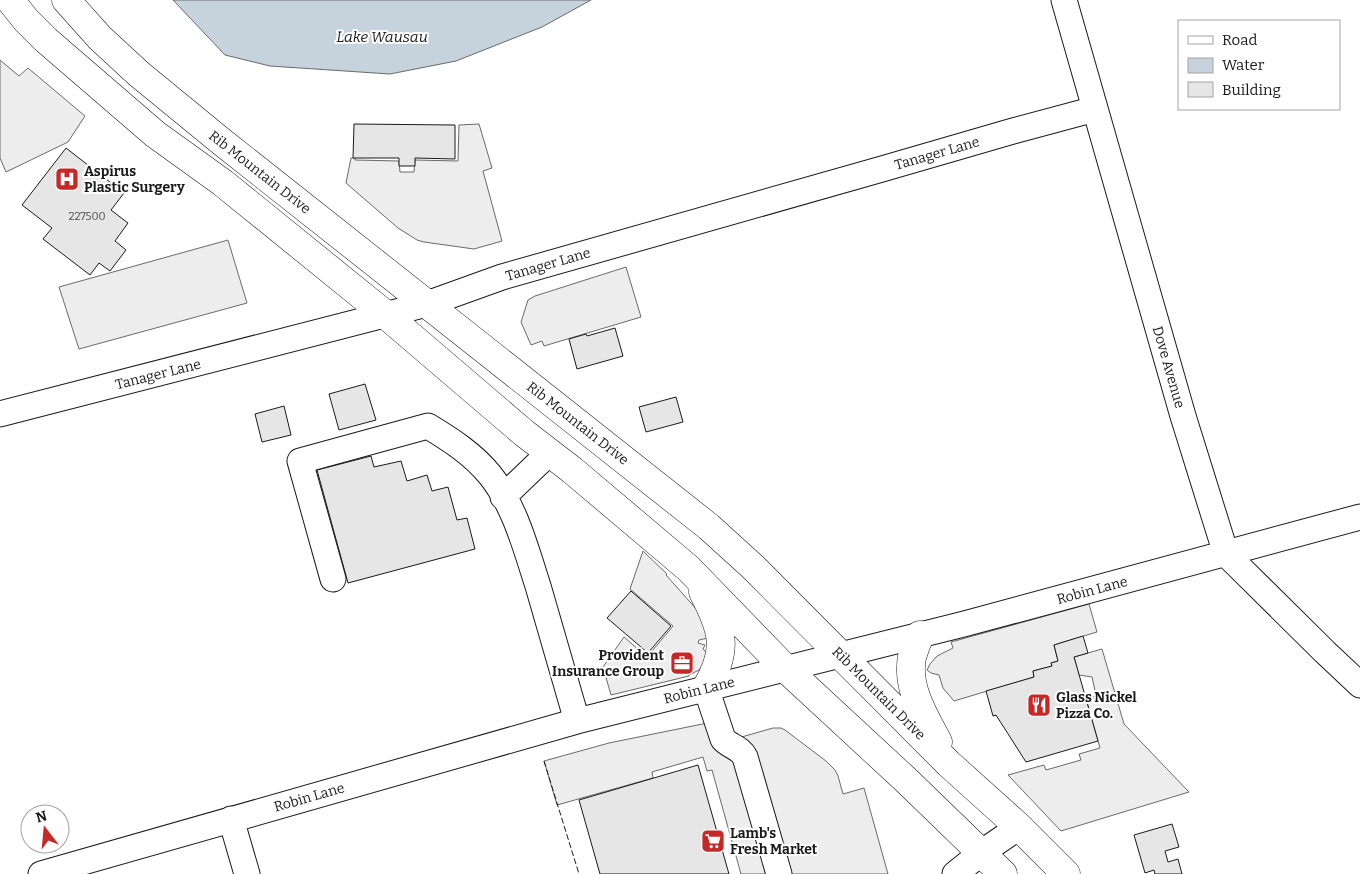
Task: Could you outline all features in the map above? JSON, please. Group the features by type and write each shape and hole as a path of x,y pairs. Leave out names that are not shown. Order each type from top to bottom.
{"main road":[{"path":"10,0 46,40 154,134 223,183 386,315 688,568 786,669 906,780 1003,874"},
{"name":"Rib Mountain Drive","path":"66,0 100,38 139,74 222,142 709,527 753,567 949,764 1019,827 1066,874"},
{"path":"688,568 714,612 720,634 720,660 706,688"},
{"path":"920,635 911,661 914,690 949,764"}],"street":[{"name":"Dove Avenue","path":"1064,0 1181,407 1226,554 1324,652 1360,685"},
{"name":"Tanager Lane","path":"0,414 427,304 502,277 1095,109"},
{"path":"333,579 300,460 428,426 468,453 491,477 504,497 517,526 531,566 577,721"},
{"path":"504,497 549,453"},
{"name":"Robin Lane","path":"41,874 577,721 964,624 1360,517"},
{"path":"706,688 723,740 740,750 744,757 779,874"},
{"path":"231,819 247,874"},
{"path":"955,874 981,853 1019,827"}],"shaded area":[{"path":"0,60 19,76 28,68 85,116 68,142 6,172 0,158"},
{"path":"479,124 492,168 483,171 502,241 474,249 417,240 398,228 346,183 351,158 355,158 355,160 399,161 400,172 414,172 415,160 458,161 459,125"},
{"path":"228,240 247,303 79,349 59,287"},
{"path":"626,267 641,317 544,346 542,341 531,345 521,322 528,300 535,296"},
{"path":"643,551 667,574 698,611 708,638 699,640 698,643 705,645 703,649 707,653 703,665 689,676 611,695 603,667 624,637 647,657 673,626 630,589"},
{"path":"1089,604 1097,632 1054,645 1058,661 1051,663 1052,666 1033,671 1034,677 954,701 943,688 939,675 927,670 937,656 953,648 951,642"},
{"path":"1102,649 1124,724 1189,792 1061,831 1008,775 1044,765 1046,770 1081,760 1079,754 1100,748 1085,695 1093,697 1096,695 1092,677 1079,675 1074,657"},
{"path":"727,719 730,731 738,738 773,728 785,730 835,770 843,794 864,788 888,874 741,874 712,770 707,771 703,757 652,772 653,778 557,805 544,761 609,743"}],"water":[{"name":"Lake Wausau","path":"173,0 591,0 542,27 456,61 390,74 270,66 225,55"}],"building":[{"path":"354,124 455,125 455,159 415,158 415,166 399,166 399,158 353,158"},
{"path":"66,148 124,193 111,210 128,223 115,241 126,250 110,271 99,263 90,275 43,239 52,228 22,205"},
{"path":"615,328 623,356 577,369 569,339"},
{"path":"365,384 376,420 339,430 329,394"},
{"path":"676,397 683,422 646,432 639,407"},
{"path":"284,406 291,435 262,442 255,414"},
{"path":"371,456 374,467 401,461 407,481 427,475 432,491 448,487 457,520 467,518 475,549 348,583 317,470"},
{"path":"631,591 671,626 648,653 607,618"},
{"name":"Glass Nickel Pizza Co.","path":"1083,636 1088,653 1074,657 1098,741 1026,762 996,715 993,716 986,691 1034,677 1033,671 1052,666 1051,663 1058,661 1054,645"},
{"path":"698,765 729,874 600,874 579,800"},
{"path":"1172,824 1179,847 1165,851 1168,862 1178,859 1182,874 1155,874 1154,870 1145,873 1134,835"}],"fence":[{"path":"544,761 579,874"}],"place":[{"name":"Aspirus Plastic Surgery","path":"67,179"},
{"name":"Provident Insurance Group","path":"682,663"},
{"name":"Glass Nickel Pizza Co.","path":"1039,705"},
{"name":"Lamb's Fresh Market","path":"713,841"}]}
